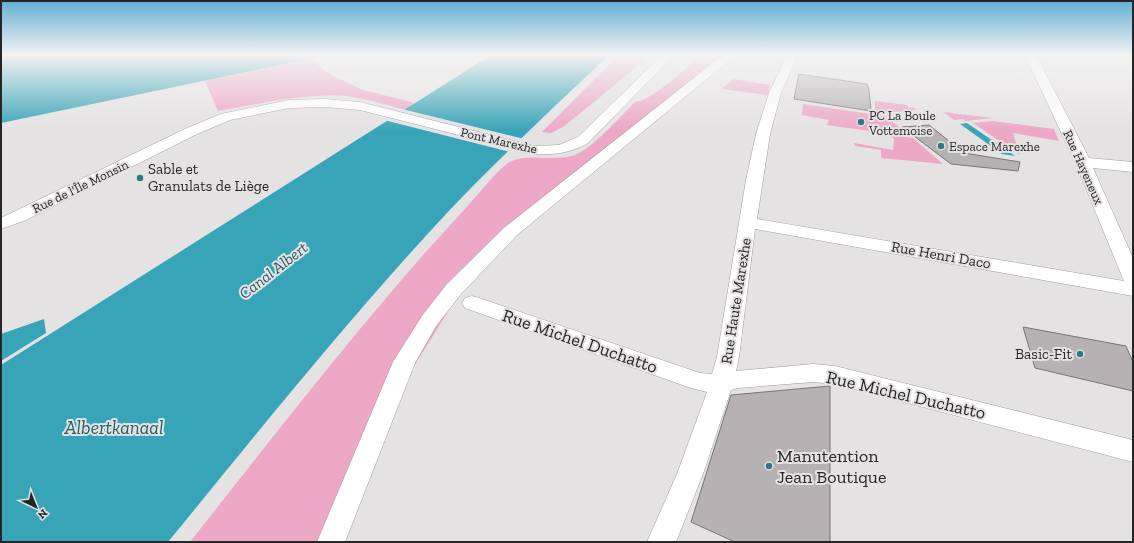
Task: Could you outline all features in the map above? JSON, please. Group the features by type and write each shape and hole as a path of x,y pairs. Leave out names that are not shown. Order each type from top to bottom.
{"street":[{"name":"Pont Marexhe","path":"389,114 530,149 548,151 562,150 583,140 643,80"},
{"path":"331,542 404,362 429,321 454,289 511,231 698,80"},
{"name":"Rue Haute Marexhe","path":"661,542 675,513 713,412 728,357 763,134 775,93 781,80"},
{"name":"Rue Hayeneux","path":"1043,80 1082,162 1133,280"},
{"name":"Rue de l'Île Monsin","path":"1,224 192,131 226,117 289,104 309,103 360,106 389,114"},
{"path":"1082,162 1133,167"},
{"name":"Rue Henri Daco","path":"748,223 1133,289"},
{"name":"Rue Michel Duchatto","path":"472,303 699,382 721,384 738,379 814,373 835,375 1133,451"}],"shaded area":[{"path":"342,80 363,90 415,103 405,110 353,97 320,96 286,99 218,111 205,81"},
{"path":"594,80 620,80 563,127 551,133 542,132"},
{"path":"672,80 704,80 517,231 459,294 411,371 343,542 190,542 369,318 431,246 500,170 508,163 523,158 558,158 575,155 590,146 635,102 650,96"},
{"path":"732,80 770,85 768,95 722,89"},
{"path":"875,101 907,105 908,107 915,108 916,110 884,113 875,111"},
{"name":"PC La Boule Vottemoise","path":"803,104 885,116 912,137 827,125 829,120 802,115"},
{"path":"943,112 993,118 965,121 963,119 954,120"},
{"path":"993,121 1054,129 1059,141 1013,133 1020,155 973,123"},
{"path":"891,135 913,138 943,164 881,158 881,150 855,146 854,143 893,150 894,138 890,137"}],"water":[{"path":"1,80 206,80 1,123"},
{"name":"Albertkanaal","path":"451,80 582,80 526,133 446,214 374,294 304,376 168,542 1,542 1,365"},
{"path":"967,123 1015,156 1002,154 960,124"},
{"path":"44,319 46,333 1,361 1,334"}],"pier":[{"path":"402,109 524,139 510,152 384,120"}],"building":[{"name":"PC La Boule Vottemoise","path":"798,80 842,80 867,84 871,111 794,99"},
{"name":"Espace Marexhe","path":"929,125 964,153 1020,162 1018,171 951,164 902,127"},
{"name":"Basic-Fit","path":"1023,327 1126,346 1133,362 1133,391 1035,368"},
{"name":"Manutention Jean Boutique","path":"830,386 830,542 735,542 691,522 731,395"}],"place":[{"name":"PC La Boule Vottemoise","path":"861,122"},
{"name":"Espace Marexhe","path":"941,146"},
{"name":"Sable et Granulats de Liège","path":"140,178"},
{"name":"Basic-Fit","path":"1080,354"},
{"name":"Manutention Jean Boutique","path":"769,466"}],"water label":[{"name":"Canal Albert","path":"273,270"}]}
